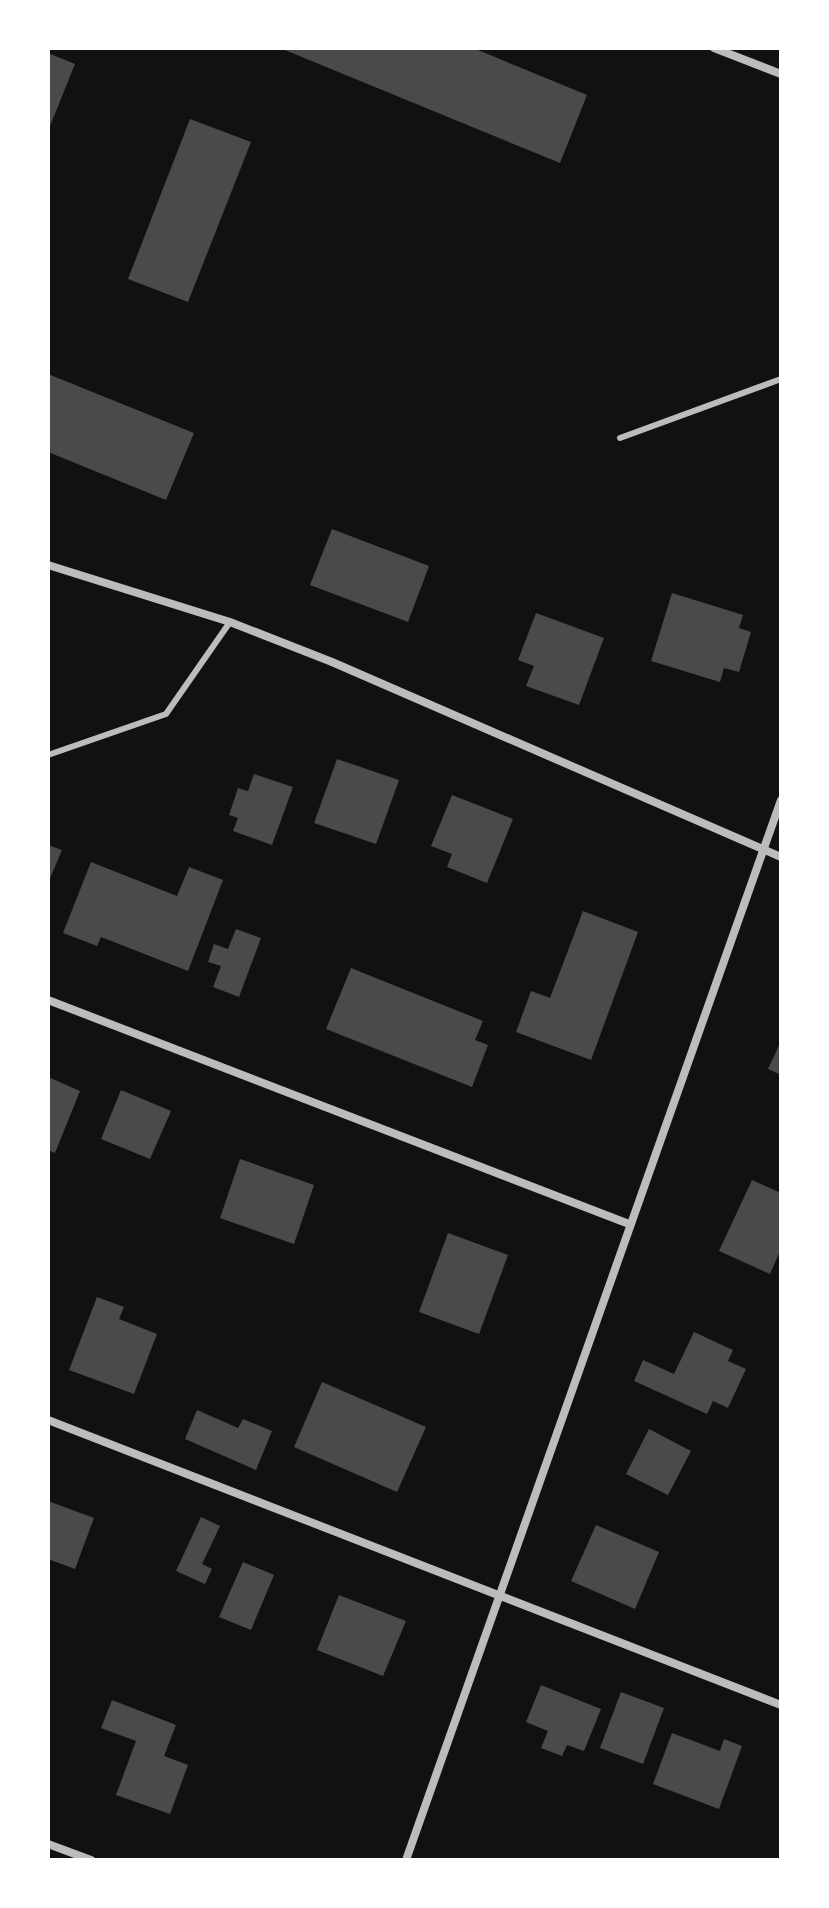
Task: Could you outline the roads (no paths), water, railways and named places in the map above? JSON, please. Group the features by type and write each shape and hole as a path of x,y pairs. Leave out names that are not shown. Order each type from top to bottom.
{"street":[{"path":"714,48 781,74"},
{"path":"48,565 230,622 332,662 781,857"},
{"path":"406,1860 781,800"},
{"path":"48,1000 629,1224"},
{"path":"48,1420 781,1705"},
{"path":"48,1844 91,1860"}],"lane":[{"path":"620,438 781,379"},
{"path":"48,755 166,714 230,622"}]}
